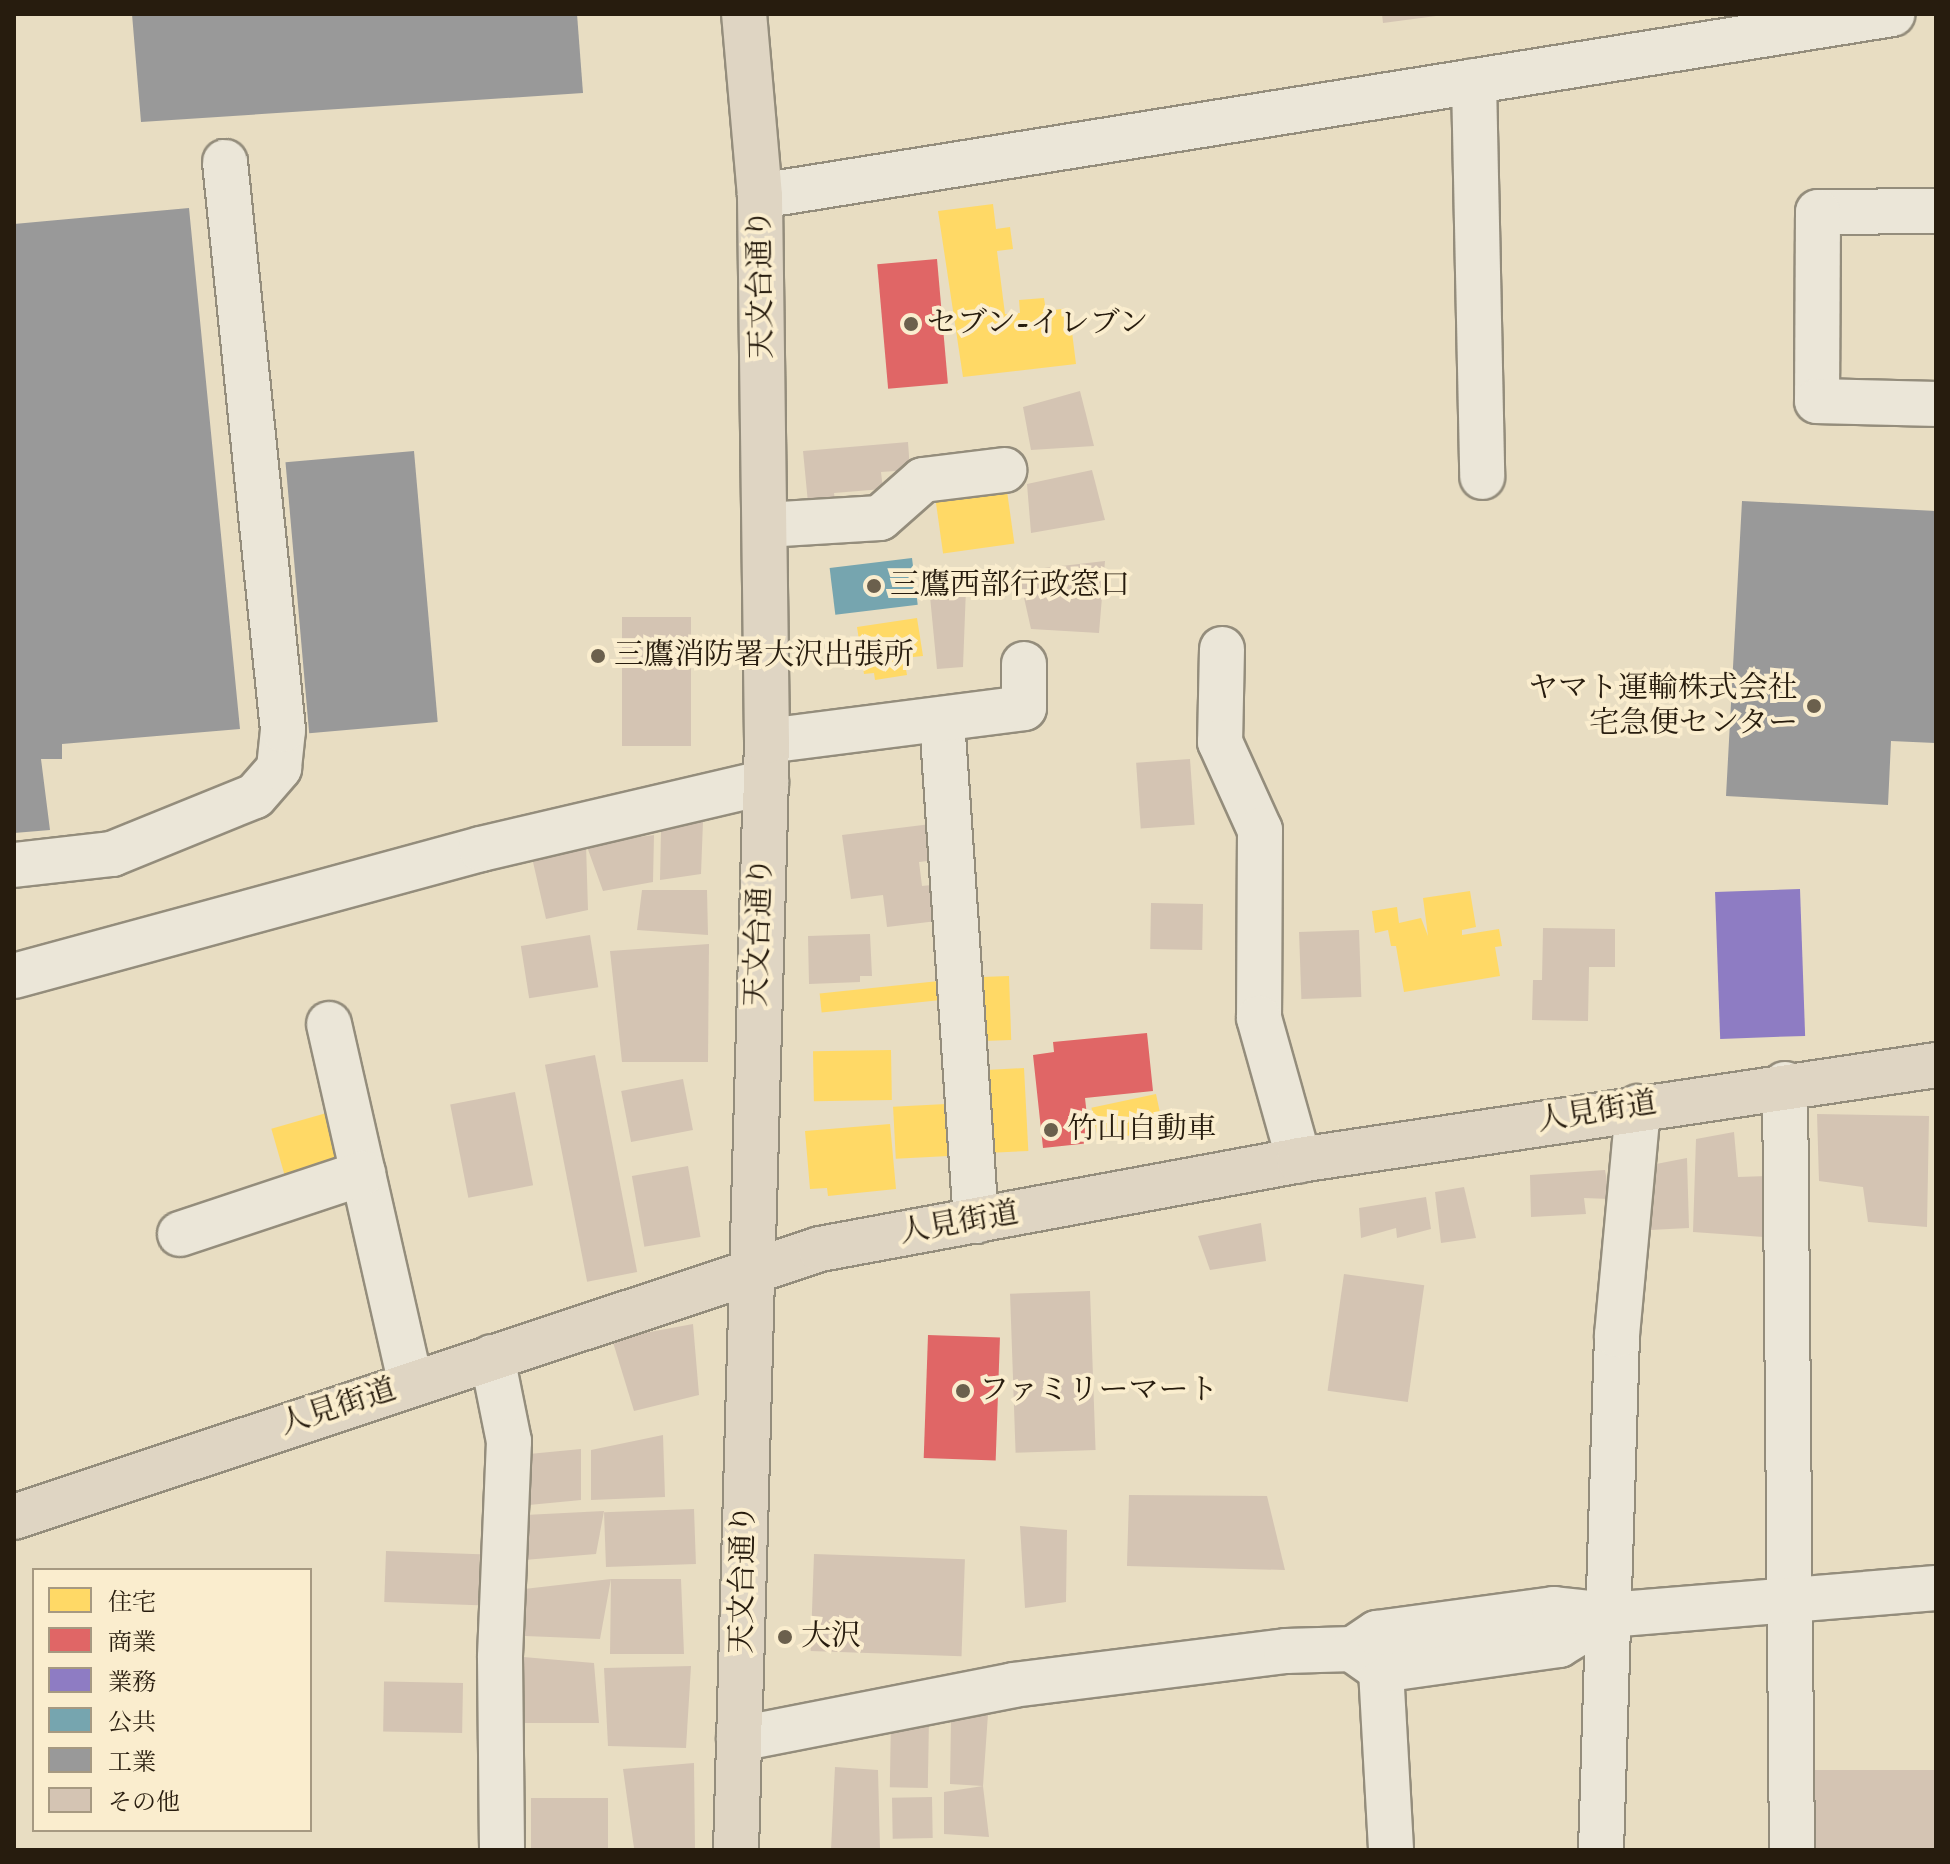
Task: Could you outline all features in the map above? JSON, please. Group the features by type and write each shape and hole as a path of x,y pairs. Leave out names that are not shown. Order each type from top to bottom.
{"main road":[{"name":"天文台通り","path":"736,1850 767,761 760,196 744,14"},
{"name":"人見街道","path":"14,1517 820,1249 1299,1160 1785,1084 1936,1065"}],"street":[{"path":"760,196 1474,81 1687,30 1892,14"},
{"path":"1474,81 1482,477"},
{"path":"14,865 112,854 255,796 279,768 283,730 225,162"},
{"path":"1936,211 1818,212 1817,370 1817,401 1936,404"},
{"path":"765,525 880,518 923,480 1004,470"},
{"path":"1222,649 1220,742 1260,830 1259,1018 1299,1160"},
{"path":"14,976 481,849 767,761 942,720 1024,708 1024,664"},
{"path":"942,720 976,1221"},
{"path":"329,1024 411,1384"},
{"path":"1785,1084 1792,1850"},
{"path":"1601,1850 1617,1335 1638,1107"},
{"path":"180,1234 363,1173"},
{"path":"492,1357 509,1441 500,1658 502,1850"},
{"path":"1391,1850 1367,1660 1377,1633 1554,1609 1608,1615 1792,1596 1936,1588"},
{"path":"739,1739 1013,1685 1286,1651 1367,1660"}],"building: 住宅":[{"path":"993,204 996,229 1010,227 1013,249 997,251 1005,314 1020,313 1019,300 1044,298 1046,311 1069,308 1076,364 963,377 938,211"},
{"path":"1007,491 1014,543 943,554 936,501"},
{"path":"917,618 923,656 904,658 907,675 875,680 874,673 864,674 857,627"},
{"path":"1470,891 1476,927 1462,930 1462,935 1499,929 1502,946 1495,947 1500,976 1404,992 1396,946 1391,946 1388,930 1375,933 1372,911 1397,907 1399,923 1421,918 1428,936 1423,898"},
{"path":"1009,976 1011,1040 970,1041 968,977"},
{"path":"939,981 941,1000 822,1012 820,994"},
{"path":"891,1050 892,1100 814,1101 813,1051"},
{"path":"1024,1068 1028,1151 986,1153 982,1070"},
{"path":"1156,1094 1163,1128 1099,1142 1091,1108"},
{"path":"946,1104 949,1156 896,1159 893,1107"},
{"path":"330,1112 344,1160 285,1177 271,1129"},
{"path":"890,1124 896,1189 828,1196 827,1188 810,1189 805,1131"}],"building: 商業":[{"path":"937,259 948,384 888,389 877,264"},
{"path":"1147,1033 1153,1091 1085,1098 1090,1143 1043,1148 1033,1055 1054,1052 1053,1042"},
{"path":"928,1335 1000,1338 996,1460 924,1458"}],"building: 業務":[{"path":"1800,889 1805,1036 1720,1039 1715,892"}],"building: 公共":[{"name":"三鷹西部行政窓口","path":"912,558 918,605 835,615 830,568"}],"building: 工業":[{"path":"132,14 577,14 583,93 141,122"},
{"path":"189,208 240,729 62,744 62,759 41,759 50,830 14,833 14,224"},
{"path":"414,451 438,722 309,733 285,462"},
{"path":"1742,501 1936,511 1935,743 1891,741 1888,805 1726,796"}],"building: その他":[{"path":"1382,14 1436,14 1436,16 1383,23"},
{"path":"1080,391 1094,446 1031,450 1023,407"},
{"path":"908,442 910,470 881,472 883,489 834,493 835,501 808,503 803,451"},
{"path":"1092,470 1105,520 1031,533 1027,484"},
{"path":"1105,561 1099,633 1031,629 1018,571"},
{"path":"929,586 966,588 963,667 937,669"},
{"path":"622,617 691,617 691,746 622,746"},
{"path":"1190,759 1195,825 1141,829 1136,763"},
{"path":"703,821 701,874 660,880 661,831"},
{"path":"931,824 936,860 919,862 922,886 932,885 937,921 887,927 883,895 851,899 842,835"},
{"path":"654,835 653,882 603,891 586,844"},
{"path":"586,844 588,910 546,919 533,862"},
{"path":"642,890 707,890 708,935 637,930"},
{"path":"1151,903 1203,904 1202,950 1150,949"},
{"path":"1543,928 1615,929 1615,967 1589,967 1588,1021 1532,1020 1533,980 1542,980"},
{"path":"1359,930 1361,997 1301,999 1299,932"},
{"path":"870,934 872,976 860,976 860,982 809,984 808,936"},
{"path":"590,935 598,987 529,998 521,946"},
{"path":"709,944 708,1062 622,1062 610,951"},
{"path":"595,1055 637,1272 587,1282 545,1065"},
{"path":"683,1079 693,1130 631,1142 621,1091"},
{"path":"515,1092 533,1185 468,1198 450,1105"},
{"path":"1817,1114 1929,1116 1927,1227 1868,1222 1863,1187 1819,1181"},
{"path":"1734,1132 1738,1177 1768,1176 1778,1238 1693,1232 1696,1139"},
{"path":"1687,1158 1689,1228 1650,1230 1656,1164"},
{"path":"688,1166 701,1237 644,1247 632,1176"},
{"path":"1605,1170 1610,1199 1584,1198 1586,1214 1531,1217 1530,1175"},
{"path":"1464,1187 1476,1238 1441,1243 1435,1192"},
{"path":"1426,1197 1431,1229 1397,1238 1396,1228 1361,1238 1359,1208"},
{"path":"1261,1223 1266,1261 1210,1270 1198,1236"},
{"path":"1344,1274 1424,1285 1408,1402 1328,1391"},
{"path":"1090,1291 1096,1450 1016,1453 1010,1294"},
{"path":"693,1324 699,1395 634,1411 612,1339"},
{"path":"663,1435 665,1497 591,1500 591,1450"},
{"path":"581,1449 581,1500 529,1505 529,1454"},
{"path":"1129,1495 1267,1496 1285,1570 1127,1566"},
{"path":"694,1509 696,1564 606,1567 604,1512"},
{"path":"604,1511 596,1554 524,1560 525,1515"},
{"path":"1020,1526 1067,1530 1066,1602 1025,1608"},
{"path":"386,1551 480,1554 478,1605 384,1602"},
{"path":"814,1554 965,1559 962,1656 811,1651"},
{"path":"611,1579 681,1579 684,1654 610,1654"},
{"path":"611,1579 600,1639 525,1636 524,1589"},
{"path":"523,1657 594,1663 599,1723 519,1723"},
{"path":"691,1666 686,1748 608,1746 604,1668"},
{"path":"384,1682 463,1683 462,1733 383,1732"},
{"path":"988,1714 983,1786 950,1784 951,1721"},
{"path":"891,1718 929,1719 928,1788 890,1787"},
{"path":"694,1763 695,1848 634,1848 623,1769"},
{"path":"835,1767 878,1770 880,1850 831,1850"},
{"path":"1808,1770 1936,1770 1936,1850 1808,1850"},
{"path":"983,1786 989,1837 944,1834 944,1792"},
{"path":"932,1797 933,1838 893,1839 892,1798"},
{"path":"531,1798 608,1798 608,1850 531,1850"}],"place":[{"name":"セブン-イレブン","path":"911,324"},
{"name":"三鷹西部行政窓口","path":"874,586"},
{"name":"三鷹消防署大沢出張所","path":"598,656"},
{"name":"ヤマト運輸株式会社 宅急便センター","path":"1814,706"},
{"name":"竹山自動車","path":"1051,1130"},
{"name":"ファミリーマート","path":"963,1391"},
{"name":"大沢","path":"785,1637"}]}
